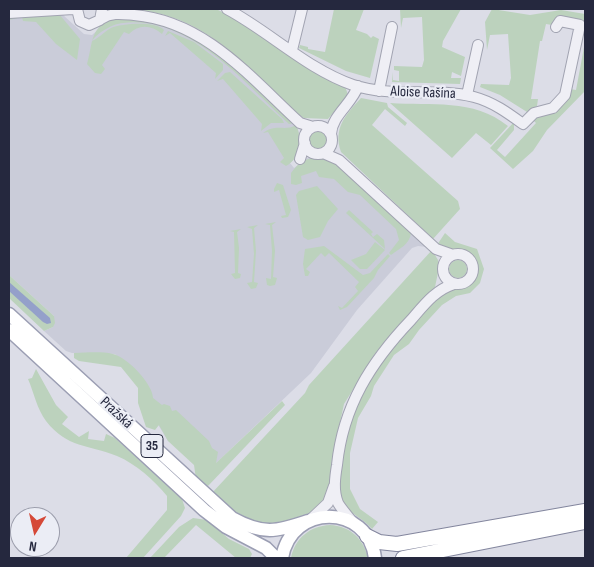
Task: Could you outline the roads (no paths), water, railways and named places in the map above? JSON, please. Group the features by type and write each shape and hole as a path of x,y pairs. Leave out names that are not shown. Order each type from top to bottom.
{"highway":[{"path":"367,536 379,542 397,544 585,511"},
{"path":"390,558 585,522"},
{"path":"403,558 423,553"}],"main road":[{"name":"Pražská","path":"9,314 232,518 252,528 267,531 282,530 321,517 333,517 355,525"},
{"name":"Pražská","path":"9,330 211,516 226,527 266,548 276,558"},
{"path":"282,558 291,535 308,522"},
{"path":"355,525 367,536 375,558"}],"street":[{"name":"Aloise Rašína","path":"227,9 326,73 358,86 379,91 467,95 495,105 523,124 534,113 551,109 566,92 583,25 560,21 556,27"},
{"path":"292,50 302,9"},
{"path":"9,13 38,10 73,11 87,25 95,24 102,12 156,18 194,32 219,48 300,123 324,132 339,160 436,249 466,257 472,269 467,281 439,290 381,353 361,383 342,432 335,480 328,503 308,522"},
{"name":"Aloise Rašína","path":"379,91 392,26"},
{"name":"Aloise Rašína","path":"467,95 478,45"},
{"path":"305,140 324,132 333,123 353,98 358,86"},
{"path":"300,123 308,149 339,160"},
{"path":"305,140 300,159 329,148 324,132"},
{"path":"436,249 448,281 454,284"},
{"path":"439,290 447,259 453,255"},
{"path":"335,480 339,504 355,525"}],"water":[{"path":"9,282 50,318 51,323 43,322 9,291"}]}
